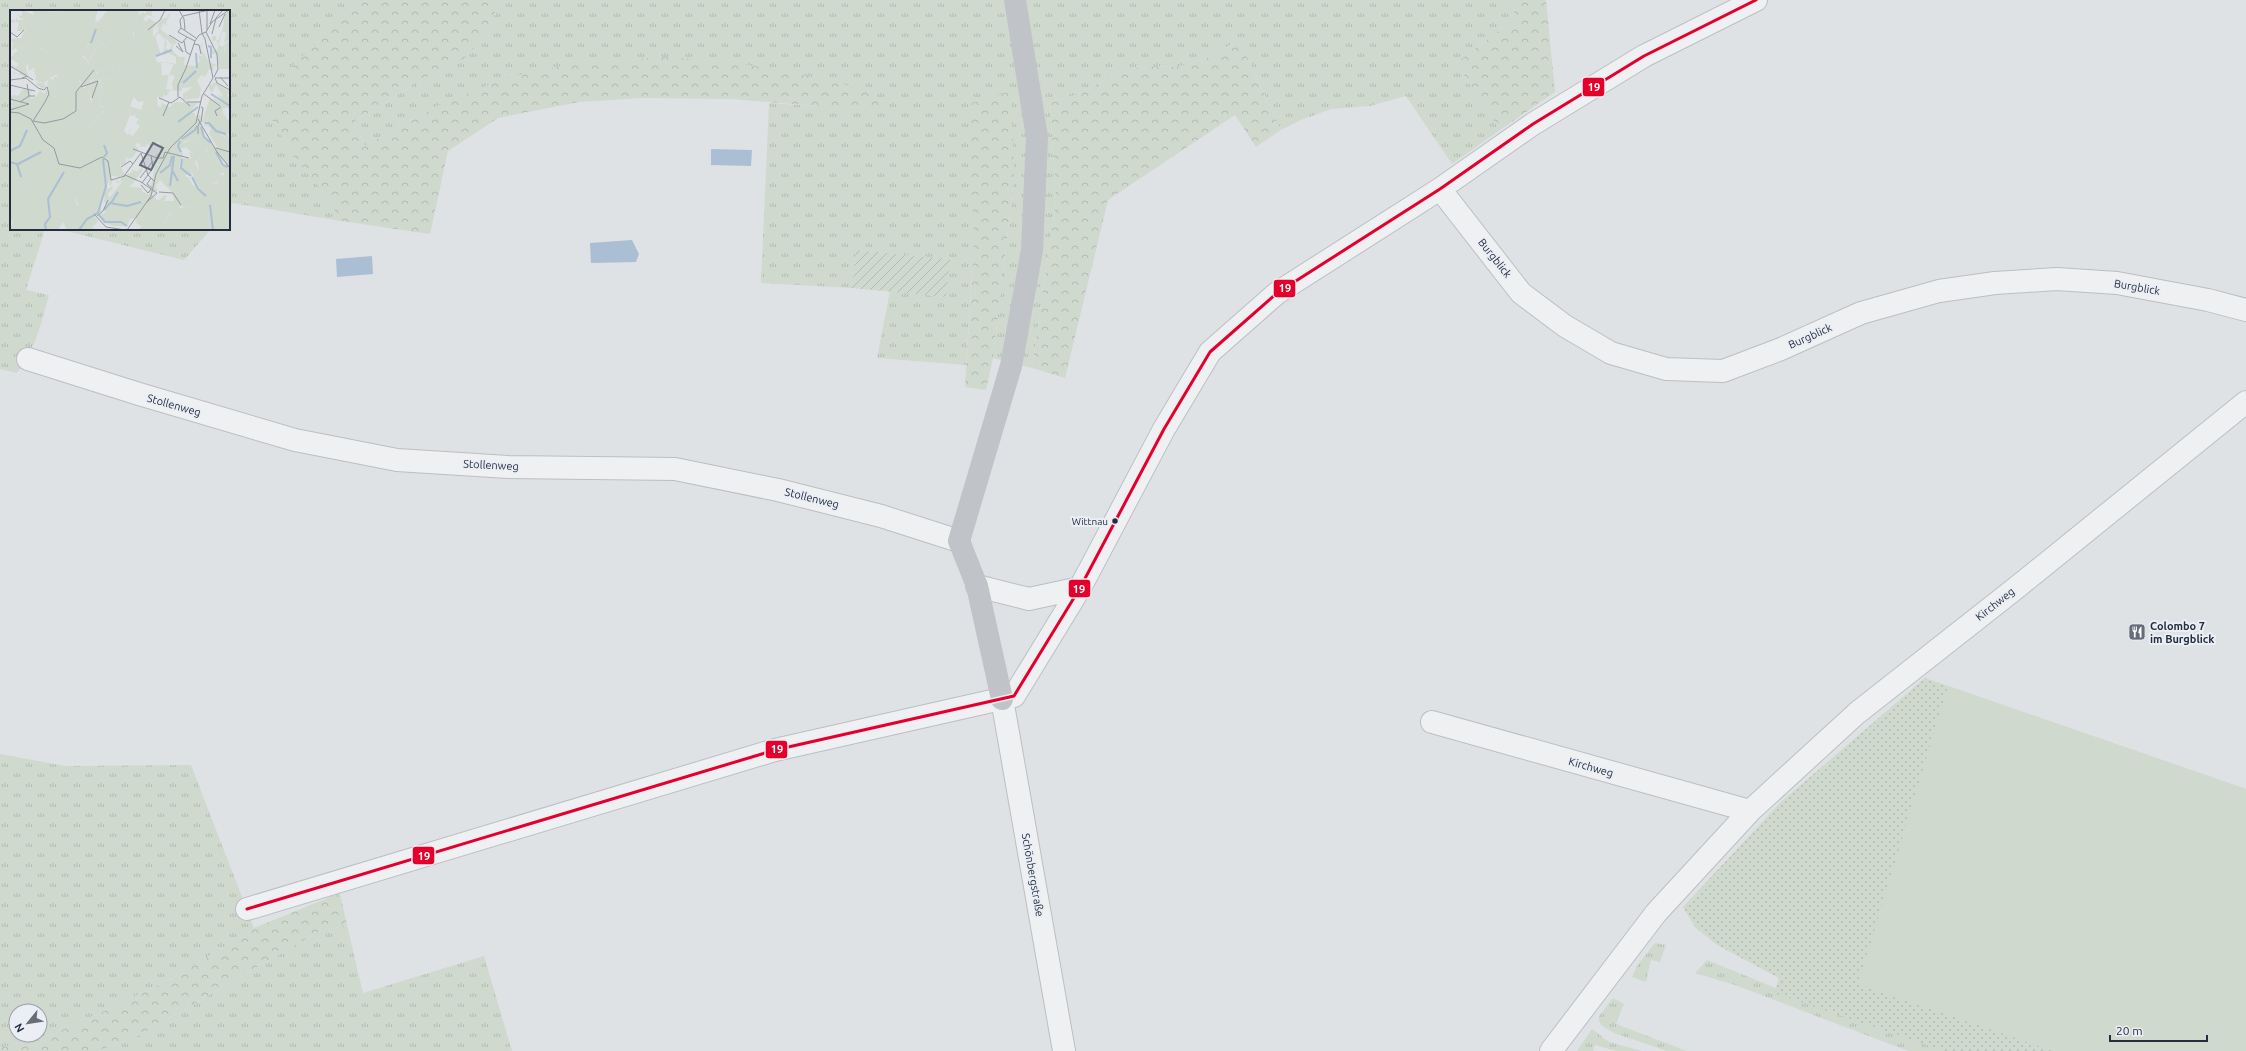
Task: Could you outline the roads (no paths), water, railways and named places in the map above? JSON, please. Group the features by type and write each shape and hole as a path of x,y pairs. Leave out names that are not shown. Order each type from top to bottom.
{"street":[{"path":"1002,700 977,586 959,541 1011,366 1032,250 1038,137 1015,0"},
{"path":"247,909 775,750 1002,700 1014,696 1080,588 1164,429 1210,352 1277,293 1440,190 1534,124 1644,56 1756,0"},
{"name":"Burgblick","path":"1440,190 1521,293 1565,326 1611,353 1666,369 1723,371 1781,349 1861,313 1939,291 1995,283 2057,279 2117,283 2208,300 2246,310"},
{"name":"Stollenweg","path":"28,359 295,440 390,459 508,467 675,469 778,490 859,510 959,541"},
{"name":"Kirchweg","path":"1551,1051 1656,913 1750,812 1857,713 2246,402"},
{"path":"977,586 1029,599 1080,588"},
{"name":"Schönbergstraße","path":"1002,700 1064,1051"},
{"name":"Kirchweg","path":"1432,722 1750,812"}],"water":[{"path":"711,149 752,150 751,166 711,165"},
{"path":"632,240 639,254 636,262 591,263 590,243"},
{"path":"372,256 373,274 337,277 336,259"}],"place":[{"name":"Wittnau","path":"1115,521"},
{"name":"Colombo 7 im Burgblick","path":"2137,632"}]}
